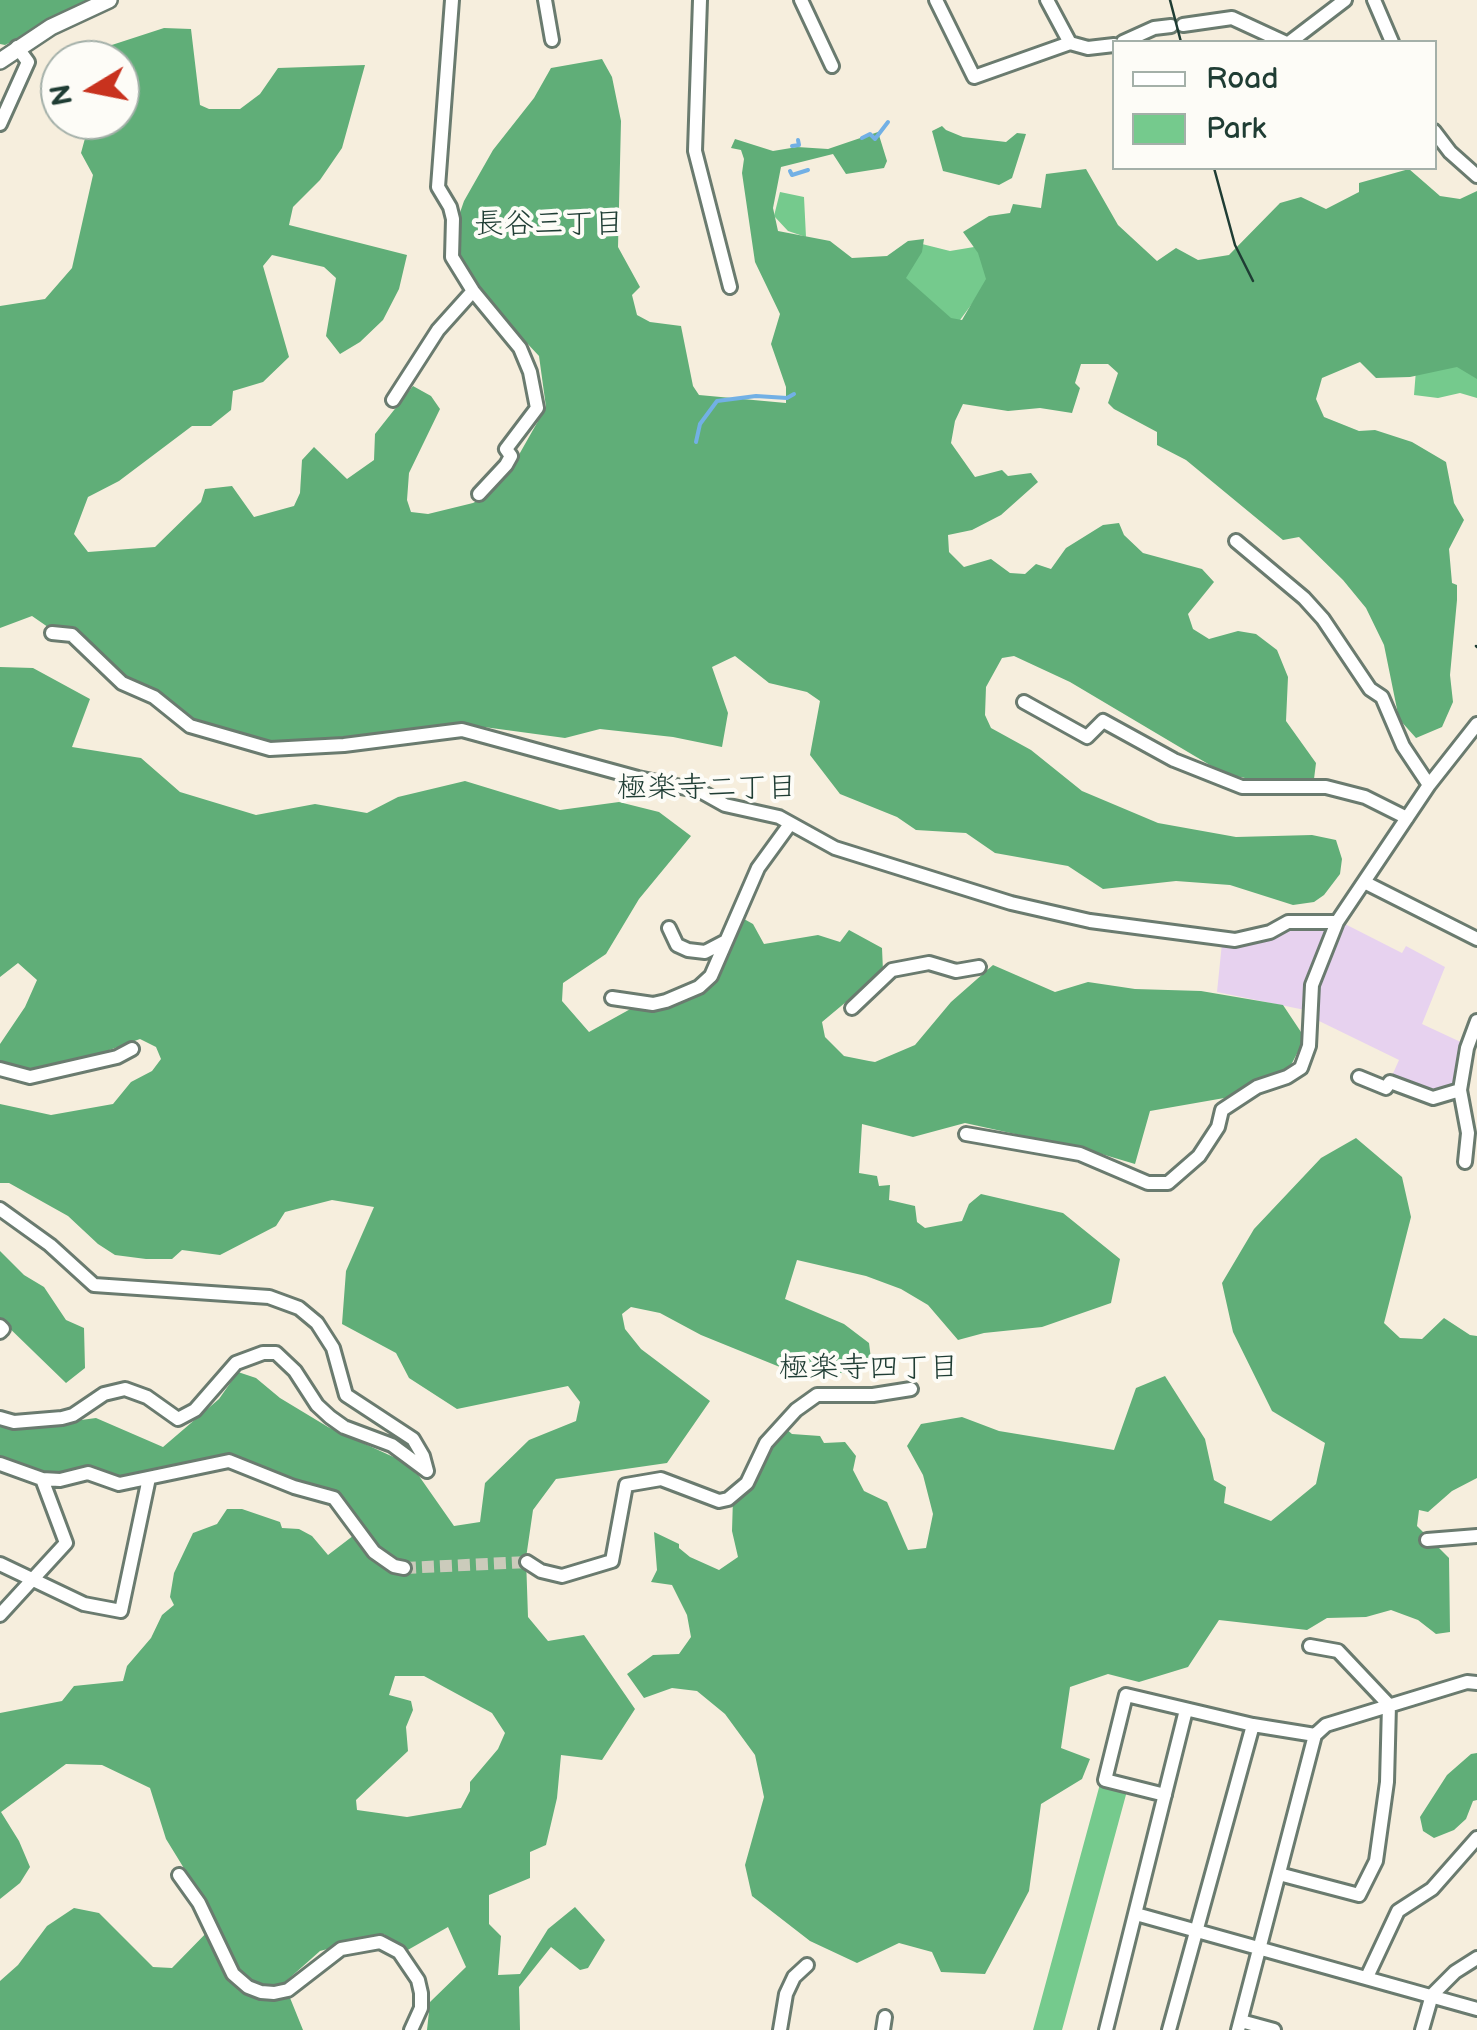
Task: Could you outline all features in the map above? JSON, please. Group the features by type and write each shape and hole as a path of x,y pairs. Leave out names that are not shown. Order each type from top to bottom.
{"main road":[{"path":"6,53 109,0"}],"street":[{"path":"452,0 438,187 453,219 452,257 520,348 530,372 537,408 506,450 510,456 506,465 479,494"},
{"path":"545,0 552,40"},
{"path":"700,0 695,151 730,287"},
{"path":"801,0 832,66"},
{"path":"936,0 974,77 1070,43 1088,48 1112,45"},
{"path":"1046,0 1070,43"},
{"path":"1290,40 1345,0"},
{"path":"1374,0 1391,40"},
{"path":"1127,40 1154,28 1232,18 1282,40"},
{"path":"0,124 28,62 6,53"},
{"path":"1437,135 1477,176"},
{"path":"393,400 438,330 473,290"},
{"path":"1236,541 1304,598 1323,620 1370,688 1382,698 1403,746 1430,786"},
{"path":"52,633 72,635 122,683 154,696 190,726 270,749 344,745 462,730 638,778 700,790 725,805 779,817 835,848 1011,903 1104,923 1235,940 1270,932 1288,922 1336,922"},
{"path":"1024,702 1087,737 1103,721 1174,760 1242,788 1326,786 1365,797 1408,818"},
{"path":"966,1134 1080,1154 1148,1183 1168,1183 1199,1156 1218,1126 1222,1110 1257,1087 1294,1074 1304,1062 1310,1046 1312,985 1336,922 1477,724"},
{"path":"612,998 652,1004 699,987 711,976 758,868 790,824"},
{"path":"1364,882 1477,940"},
{"path":"668,928 677,945 688,950 705,952 726,941"},
{"path":"852,1008 892,970 928,962 962,972 979,966"},
{"path":"1465,1162 1468,1133 1460,1090 1467,1048 1477,1021"},
{"path":"0,1069 30,1077 117,1057 132,1049"},
{"path":"1360,1077 1386,1088 1390,1082 1433,1098 1460,1090"},
{"path":"0,1209 50,1245 94,1284 269,1297 300,1308 316,1322 333,1348 346,1395 413,1438 427,1471 392,1445 330,1417 317,1405 295,1371 276,1354 262,1353 236,1363 195,1410 178,1419 147,1397 124,1388 104,1394 62,1418 14,1422 0,1418"},
{"path":"527,1562 541,1571 562,1576 612,1561 626,1485 661,1479 720,1502 747,1482 766,1443 796,1410 817,1395 873,1395 911,1389"},
{"path":"0,1464 42,1479 88,1474 120,1484 229,1460 294,1487 334,1498 374,1552 404,1568"},
{"path":"0,1564 84,1604 124,1609 149,1478"},
{"path":"0,1615 66,1543 42,1479"},
{"path":"1427,1540 1477,1536"},
{"path":"1279,1874 1359,1895 1376,1861 1388,1782 1389,1705 1338,1651 1310,1646"},
{"path":"1274,2030 1240,2025 1315,1735 1326,1725 1468,1682 1477,1683"},
{"path":"1165,1795 1105,1780 1126,1695 1252,1725 1315,1735"},
{"path":"1106,2030 1186,1710"},
{"path":"1169,2030 1252,1725"},
{"path":"1367,1977 1398,1910 1432,1889 1477,1838"},
{"path":"179,1875 199,1903 233,1974 260,1992 288,1990 341,1949 380,1942 400,1952 418,1980 421,1993 421,2008 410,2030"},
{"path":"1136,1914 1477,2009"},
{"path":"1422,2030 1432,1996 1455,1972 1477,1958"},
{"path":"780,2030 786,1994 794,1977 806,1965"}],"shaded area":[{"path":"1343,923 1402,953 1406,946 1445,967 1422,1024 1465,1044 1455,1089 1436,1096 1391,1078 1399,1060 1317,1020 1318,986"},
{"path":"1288,926 1328,926 1308,983 1305,1010 1217,992 1222,943 1264,940"}],"green space":[{"path":"0,0 98,0 5,45 0,44"},
{"path":"164,28 191,29 200,105 209,109 240,109 260,94 278,68 365,65 342,148 320,180 293,207 289,225 407,255 399,289 383,320 340,354 326,336 336,278 324,267 272,255 263,266 289,357 263,382 233,391 231,410 211,426 192,426 119,481 88,497 74,534 88,552 155,547 201,502 205,489 232,486 254,517 294,506 300,493 302,460 314,447 347,479 374,460 375,434 413,386 431,396 440,409 409,473 407,500 411,512 428,514 486,496 512,467 546,407 539,356 482,295 458,258 456,224 464,201 493,150 534,98 551,68 602,59 612,77 621,121 618,247 640,287 632,295 637,315 650,322 681,326 693,386 699,395 786,403 786,387 771,344 780,314 755,262 742,173 744,159 741,150 731,148 735,139 773,151 797,147 828,149 878,132 887,161 884,168 846,174 833,154 781,167 773,208 778,231 830,241 852,258 887,256 908,241 924,239 922,252 906,278 951,318 962,320 986,279 978,253 963,232 989,216 1010,213 1013,204 1041,208 1046,174 1086,169 1118,225 1157,261 1176,248 1198,260 1229,255 1280,203 1301,197 1326,209 1359,192 1359,183 1405,170 1440,196 1460,199 1477,191 1477,379 1457,367 1410,377 1376,378 1360,362 1322,378 1316,399 1324,417 1359,431 1375,430 1412,442 1446,462 1454,503 1464,520 1449,549 1452,583 1457,585 1450,675 1453,702 1442,727 1416,738 1399,719 1384,645 1366,608 1343,580 1299,537 1283,540 1186,460 1157,445 1157,432 1114,409 1108,403 1118,373 1108,364 1081,364 1075,383 1080,388 1072,413 1040,408 1008,411 963,404 951,443 975,477 1002,470 1008,476 1031,473 1038,482 1001,515 972,530 948,535 949,552 964,567 991,559 1010,573 1025,574 1036,564 1051,569 1066,548 1103,525 1119,523 1124,535 1143,553 1202,569 1214,582 1188,614 1193,629 1209,639 1238,631 1256,634 1277,650 1288,677 1286,721 1316,763 1314,779 1260,781 1225,774 1070,682 1014,656 1002,658 986,687 985,715 991,728 1031,750 1082,791 1158,823 1236,837 1312,835 1336,840 1342,859 1340,874 1314,902 1293,905 1230,885 1176,881 1103,889 1068,866 995,853 966,833 916,830 897,817 840,794 810,755 820,701 807,692 769,683 735,656 712,667 728,713 722,747 600,729 565,738 484,727 437,726 268,744 184,730 146,695 32,616 0,628 0,306 45,299 72,268 93,175 81,153 85,140 140,140 140,40 127,40"},
{"path":"942,126 963,137 1006,142 1017,133 1026,134 1012,178 999,185 943,171 932,131"},
{"path":"780,192 804,197 806,237 788,231 774,216"},
{"path":"922,244 950,251 980,246 991,278 960,320 950,320 896,274"},
{"path":"1477,364 1477,398 1460,393 1438,398 1414,395 1416,370"},
{"path":"0,667 33,668 90,699 72,747 141,758 180,792 256,815 315,804 367,813 398,797 465,781 560,810 619,802 659,812 691,836 639,899 606,954 563,983 562,1001 589,1032 652,997 681,999 715,981 744,919 753,924 764,944 818,935 840,942 849,930 882,948 883,971 822,1022 825,1037 844,1056 875,1062 915,1045 951,1002 993,965 1055,992 1088,982 1135,989 1201,991 1283,1005 1305,1038 1289,1069 1230,1097 1150,1111 1135,1164 965,1123 913,1137 862,1124 859,1173 877,1176 879,1186 890,1185 889,1200 915,1206 917,1222 925,1228 962,1221 969,1204 981,1194 1063,1213 1120,1259 1111,1303 1042,1327 958,1340 928,1305 901,1289 866,1276 797,1260 785,1299 844,1324 869,1343 872,1367 854,1374 806,1370 802,1376 701,1335 660,1313 631,1307 622,1314 625,1329 641,1349 710,1401 667,1463 556,1479 533,1510 526,1558 528,1617 548,1641 584,1635 635,1709 602,1760 561,1755 557,1798 546,1845 530,1852 530,1878 489,1895 489,1924 501,1936 498,1975 520,1974 548,1929 575,1907 605,1940 588,1968 580,1970 551,1947 519,1987 520,2030 427,2030 430,2002 466,1967 448,1927 406,1951 384,1934 320,1951 284,1983 303,2030 0,2030 0,1981 18,1965 47,1926 74,1908 99,1913 153,1967 172,1968 217,1922 166,1839 150,1788 102,1765 66,1764 1,1812 30,1867 20,1883 0,1899 0,1713 62,1701 74,1686 123,1681 127,1666 151,1638 162,1615 174,1605 170,1597 174,1573 193,1533 217,1524 227,1509 242,1509 280,1522 282,1528 299,1529 312,1536 328,1555 362,1529 340,1493 296,1484 250,1462 221,1457 126,1479 90,1467 57,1476 38,1475 0,1458 0,1426 29,1427 96,1418 163,1447 219,1399 238,1372 256,1378 280,1398 328,1427 400,1460 419,1476 454,1526 480,1522 485,1483 529,1440 576,1421 580,1402 568,1386 457,1409 409,1378 396,1353 342,1324 346,1271 374,1207 332,1200 285,1212 276,1226 220,1255 182,1250 172,1259 146,1259 115,1255 68,1216 9,1183 0,1183 0,1104 51,1115 113,1104 131,1082 152,1071 161,1059 156,1047 140,1039 48,1072 0,1063 0,1044 25,1007 37,980 18,963 0,977","holes":["395,1676 424,1676 492,1713 505,1733 498,1749 470,1782 461,1808 407,1817 357,1810 356,1800 408,1751 406,1727 413,1710 411,1701 389,1695"]},
{"path":"1356,1138 1402,1177 1411,1217 1384,1323 1400,1338 1422,1339 1444,1318 1477,1336 1477,1478 1452,1491 1428,1512 1419,1510 1417,1526 1449,1558 1450,1632 1436,1634 1418,1620 1391,1610 1366,1617 1327,1618 1307,1630 1219,1620 1188,1667 1139,1682 1108,1674 1070,1687 1061,1748 1090,1759 1082,1779 1041,1804 1029,1891 985,1974 941,1972 932,1952 899,1943 857,1963 810,1941 752,1896 745,1865 764,1797 755,1755 725,1714 697,1691 672,1688 644,1698 627,1674 653,1655 679,1654 691,1637 687,1615 672,1585 651,1582 657,1570 654,1532 679,1544 690,1557 719,1570 738,1557 732,1531 733,1498 785,1428 792,1434 820,1436 824,1443 845,1442 856,1456 853,1470 864,1491 887,1502 908,1550 926,1548 933,1514 923,1475 907,1446 921,1424 962,1417 999,1431 1114,1450 1136,1388 1165,1376 1205,1439 1214,1480 1226,1487 1224,1503 1271,1521 1316,1484 1325,1443 1272,1411 1233,1332 1222,1283 1254,1229 1321,1158"},
{"path":"0,1251 24,1275 44,1287 66,1320 84,1328 85,1368 66,1383 0,1319"},
{"path":"1477,1753 1477,1800 1454,1830 1434,1838 1423,1831 1420,1817 1447,1775"},
{"path":"1100,1784 1127,1791 1062,2030 1033,2030"}],"waterway":[{"path":"862,138 870,134 875,139 888,122"},
{"path":"792,146 799,145 798,140"},
{"path":"790,171 792,175 808,170"},
{"path":"696,442 700,424 717,401 756,396 787,398 794,394"}],"tunnel":[{"path":"404,1568 527,1562"}],"tram line":[{"path":"1170,0 1180,40"},
{"path":"1215,170 1235,245 1253,281"}],"district":[{"name":"長谷三丁目","path":"549,225"},
{"name":"極楽寺二丁目","path":"707,789"},
{"name":"極楽寺四丁目","path":"869,1369"}]}
